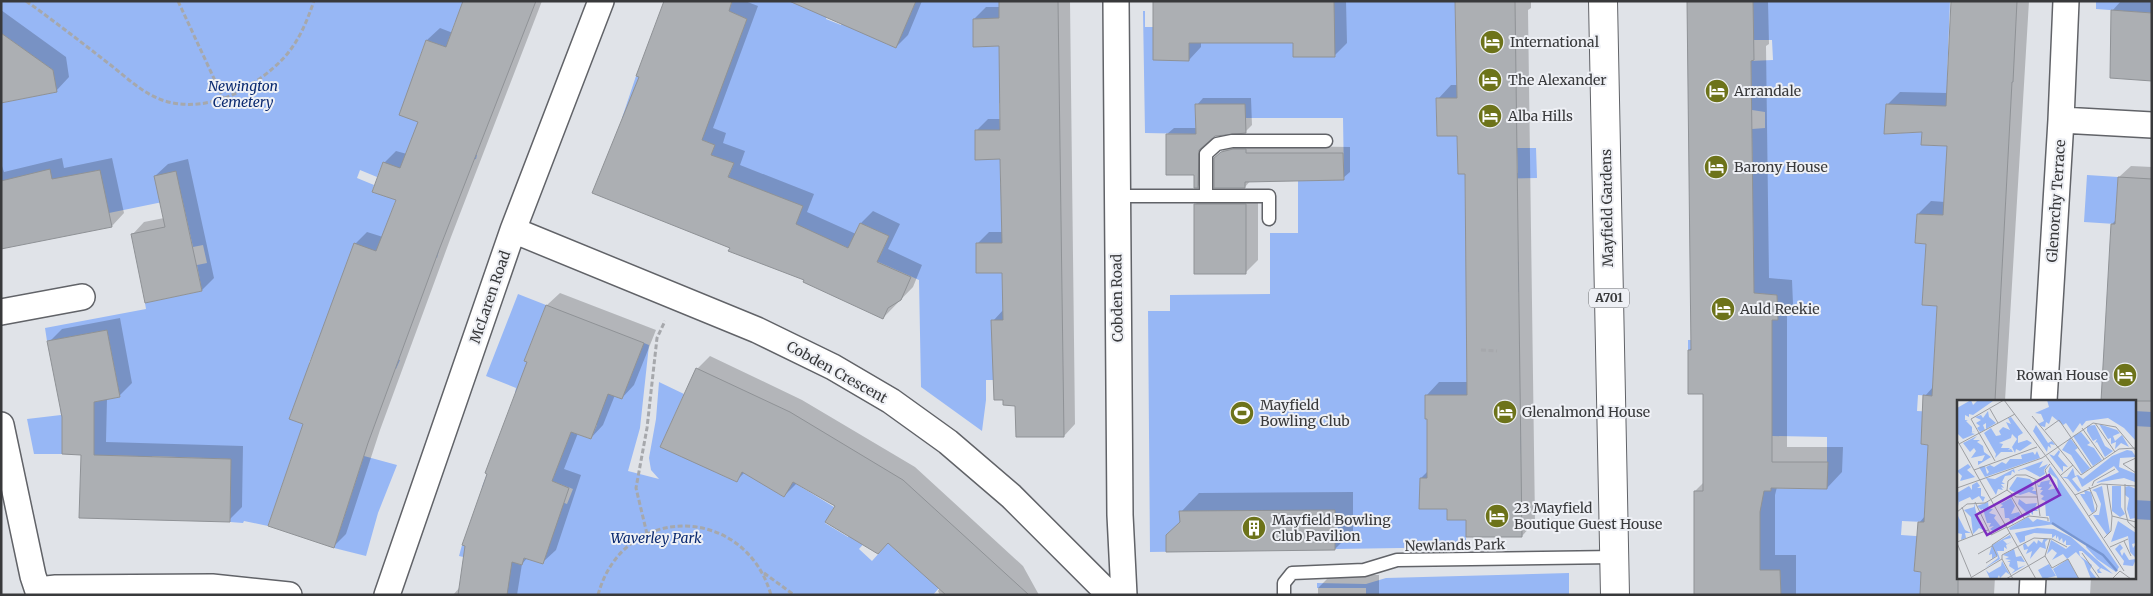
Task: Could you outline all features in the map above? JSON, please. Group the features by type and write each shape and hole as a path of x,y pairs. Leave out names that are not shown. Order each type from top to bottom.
{"main road":[{"name":"Mayfield Gardens","path":"1603,1 1614,595"}],"street":[{"name":"McLaren Road","path":"387,595 513,230 601,1"},
{"name":"Cobden Road","path":"1116,1 1116,196 1120,515 1124,595"},
{"name":"Glenorchy Terrace","path":"2044,400 2061,120 2066,1"},
{"path":"2061,120 2152,125"},
{"name":"Cobden Crescent","path":"513,230 676,295 757,330 833,367 890,401 948,442 1011,496 1110,595"},
{"path":"1,312 82,297"},
{"path":"1,425 33,576 39,594 47,589 56,588 212,586 289,595"},
{"path":"2032,595 2033,578"}],"lane":[{"path":"1206,196 1206,154 1217,144 1232,141 1326,141"},
{"path":"1116,196 1269,196 1268,219"},
{"name":"Newlands Park","path":"1284,595 1284,584 1292,573 1364,570 1397,560 1614,557"}],"path":[{"path":"26,1 139,87 162,100 201,104 224,100 269,73 288,55 305,27 314,1"},
{"path":"178,1 224,100"},
{"path":"647,534 636,488 647,428 657,338 676,295"},
{"path":"1481,350 1497,351"},
{"path":"598,595 604,577 615,559 629,545 647,534 660,529 687,525 714,530 738,544 749,553 764,572 794,595"},
{"path":"764,572 772,595"}],"green space":[{"name":"Newington Cemetery","path":"1,1 469,1 455,22 446,47 426,40 417,64 437,72 415,132 477,155 476,159 405,175 383,162 377,177 360,170 357,178 374,185 372,192 388,197 397,196 385,230 439,250 437,258 408,247 402,261 354,244 346,266 380,354 400,360 396,369 319,339 309,363 327,370 297,399 289,418 366,449 316,457 294,450 268,526 244,521 243,523 230,522 231,459 152,456 151,502 137,502 138,456 94,455 62,427 62,454 34,454 27,419 61,415 60,408 120,397 107,330 47,341 45,328 146,309 145,303 202,291 197,265 207,263 203,245 193,247 182,198 109,213 99,170 86,173 1,232 1,103 56,92 53,70 1,33"},
{"path":"730,1 833,1 826,19 841,25 848,9 881,41 896,48 916,1 999,1 999,18 973,19 973,47 999,46 1031,103 999,103 1000,130 975,130 975,159 1000,159 1000,185 1006,185 1002,216 1002,243 976,244 976,273 1002,273 1003,299 1051,298 1003,380 986,380 986,400 982,431 921,387 919,280 874,260 876,255 881,254 889,236 860,223 853,238 853,250 803,228 794,229 802,206 740,182 721,196 734,163 711,155 715,145 647,128 622,118 636,76 695,99 742,32 747,19 729,11 732,2"},
{"path":"1334,1 1455,1 1457,98 1436,98 1437,136 1457,136 1458,174 1518,173 1517,148 1536,148 1537,178 1465,179 1466,262 1519,262 1519,292 1467,292 1471,395 1425,419 1427,419 1427,437 1521,437 1521,454 1492,454 1482,478 1420,478 1420,509 1447,509 1447,520 1466,509 1466,547 1150,552 1148,311 1170,311 1170,295 1270,294 1270,233 1298,233 1298,180 1344,179 1343,118 1245,118 1245,104 1195,105 1196,134 1145,133 1143,11 1145,11 1145,27 1153,27 1154,60 1189,60 1189,43 1293,43 1293,57 1334,57"},
{"path":"1753,1 1950,1 1947,79 2009,82 1949,119 1923,106 1886,105 1885,134 1922,132 1922,145 1948,146 1943,215 1917,214 1915,243 1941,245 1923,305 1937,306 1932,396 1918,395 1917,411 1954,413 1922,431 1921,444 1928,445 1924,522 1902,521 1901,535 1930,537 1915,558 1914,571 1921,572 1920,595 1781,595 1780,570 1750,570 1695,537 1760,535 1760,491 1771,488 1827,489 1827,437 1772,436 1772,350 1688,350 1688,340 1753,339 1754,320 1778,320 1777,295 1754,293 1752,129 1765,128 1765,112 1752,110 1751,61 1773,60 1772,40 1751,40 1753,35"},
{"path":"2096,1 2152,1 2152,13 2096,9"},
{"path":"2087,175 2118,177 2115,224 2084,222"},
{"name":"Waverley Park","path":"518,294 546,305 524,361 622,399 644,343 649,345 640,428 628,471 659,479 651,470 649,458 656,419 659,382 684,394 660,447 682,457 691,438 715,472 737,482 761,431 787,439 761,483 784,497 793,482 834,507 825,523 848,537 876,490 907,495 859,549 872,561 888,543 939,588 933,595 507,595 472,559 459,556 462,545 521,565 525,558 543,564 552,537 541,508 482,487 487,474 567,504 573,489 552,481 571,432 591,439 597,425 515,393 516,388 486,376"},
{"path":"2136,411 2152,412 2152,427 2136,426"},
{"path":"364,456 397,465 378,513 366,556 334,548"},
{"path":"2136,500 2152,501 2152,520 2136,519"},
{"path":"1569,573 1569,595 1366,595 1366,588 1317,588 1317,583 1366,584 1386,578"}],"building":[{"path":"463,1 536,1 439,250 368,443 334,548 268,526 303,424 289,419 354,243 376,251 396,200 372,192 383,162 400,168 418,122 399,115 426,40 446,47"},
{"path":"664,1 732,1 729,11 747,19 702,140 715,145 711,155 734,163 728,177 803,206 796,224 848,248 860,223 889,236 877,262 911,277 901,300 888,308 883,319 803,282 804,280 728,251 730,248 592,193 639,77 636,76"},
{"path":"789,1 916,1 896,48"},
{"path":"999,1 1058,1 1064,437 1016,437 1015,406 1003,405 1003,400 994,400 991,320 1003,320 1002,273 976,273 976,243 1002,243 1000,159 975,160 975,130 1000,130 999,46 973,47 973,19 999,18"},
{"path":"1153,1 1334,1 1335,57 1293,57 1293,43 1189,43 1189,61 1153,60"},
{"path":"1455,1 1515,1 1522,537 1466,537 1466,520 1447,520 1447,509 1419,509 1420,478 1427,478 1425,395 1467,395 1465,174 1458,174 1457,136 1437,136 1436,98 1457,98"},
{"path":"1687,1 1753,1 1754,60 1751,61 1754,293 1777,295 1778,320 1772,320 1772,462 1828,462 1827,489 1771,488 1771,491 1764,491 1760,512 1760,570 1780,570 1781,595 1694,595 1694,491 1703,491 1703,394 1688,394 1688,350 1691,350"},
{"path":"1951,1 2017,1 1995,400 1957,400 1958,595 1920,595 1921,572 1914,571 1918,522 1924,522 1928,445 1921,444 1923,395 1932,396 1937,306 1922,305 1926,244 1915,243 1917,214 1943,215 1947,146 1921,145 1922,132 1884,134 1886,104 1946,106"},
{"path":"2111,10 2152,13 2152,81 2110,78"},
{"path":"1,33 53,70 57,92 1,103"},
{"path":"1195,104 1245,104 1246,133 1215,136 1199,150 1198,188 1194,188 1194,175 1166,175 1166,134 1196,134"},
{"path":"1233,149 1246,149 1246,153 1343,153 1344,180 1245,182 1245,188 1214,188 1214,158 1221,152"},
{"path":"50,169 52,179 100,170 112,227 1,249 1,181"},
{"path":"176,171 202,291 145,303 131,234 165,227 154,176"},
{"path":"2118,177 2152,179 2152,401 2101,400 2111,224 2115,224"},
{"path":"1194,204 1246,204 1246,274 1194,274"},
{"path":"546,305 644,343 622,399 608,394 591,439 571,432 552,481 569,488 543,564 524,558 522,565 512,562 507,595 458,595 465,546 462,545 487,474 485,473 527,362 524,361"},
{"path":"107,330 120,397 94,402 94,455 231,459 230,522 79,518 81,455 62,454 62,417 47,341"},
{"path":"696,368 790,412 903,480 1029,595 946,595 888,543 878,554 825,522 835,506 793,482 784,497 742,472 737,482 660,447"},
{"name":"Mayfield Bowling Club Pavilion","path":"1335,510 1335,550 1166,552 1166,535 1180,522 1179,511"}],"place":[{"name":"International","path":"1492,42"},
{"name":"The Alexander","path":"1490,80"},
{"name":"Arrandale","path":"1717,91"},
{"name":"Alba Hills","path":"1490,116"},
{"name":"Barony House","path":"1716,167"},
{"name":"Auld Reekie","path":"1723,309"},
{"name":"Rowan House","path":"2125,375"},
{"name":"Glenalmond House","path":"1505,412"},
{"name":"Mayfield Bowling Club","path":"1242,413"},
{"name":"23 Mayfield Boutique Guest House","path":"1497,516"},
{"name":"Mayfield Bowling Club Pavilion","path":"1254,528"}]}
